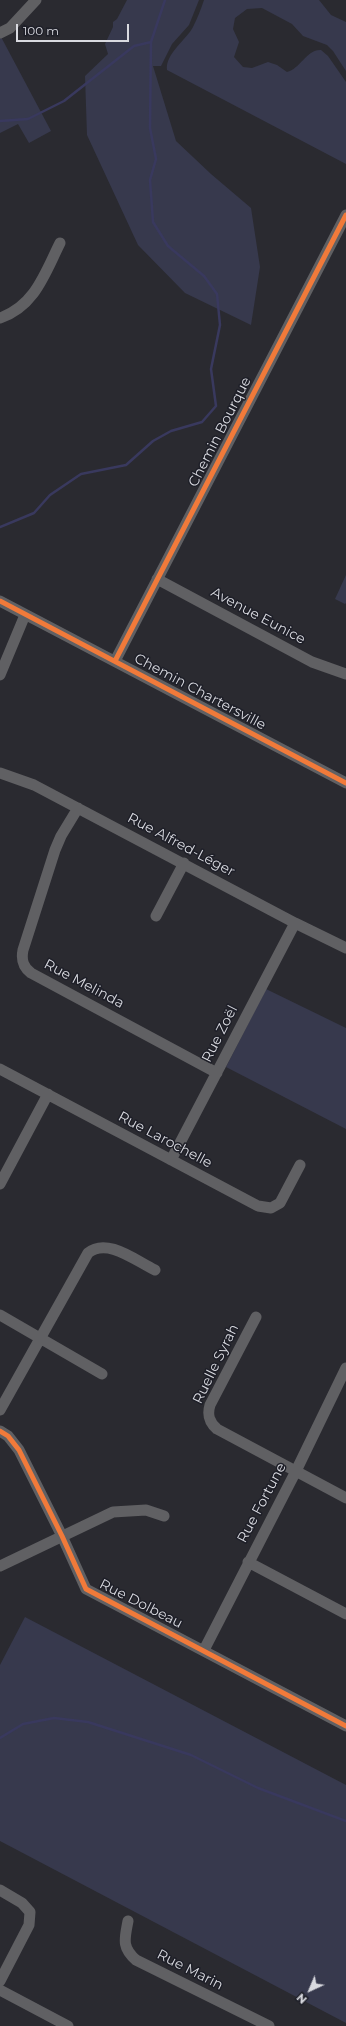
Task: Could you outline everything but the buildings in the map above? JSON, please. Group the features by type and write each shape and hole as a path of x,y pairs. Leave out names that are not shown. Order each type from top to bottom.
{"street":[{"path":"0,33 10,28 36,0"},
{"name":"Chemin Bourque","path":"115,661 346,215"},
{"path":"0,318 22,306 33,294 60,243"},
{"name":"Avenue Eunice","path":"157,579 312,662 346,674"},
{"name":"Chemin Chartersville","path":"0,601 346,783"},
{"path":"0,675 25,615"},
{"name":"Rue Alfred-Léger","path":"0,773 34,785 295,923 346,948"},
{"name":"Rue Melinda","path":"78,808 60,836 55,850 23,950 22,960 24,966 31,973 217,1073"},
{"path":"156,916 184,863"},
{"name":"Rue Zoël","path":"171,1160 295,923"},
{"name":"Rue Larochelle","path":"0,1069 258,1206 271,1208 280,1203 300,1165"},
{"path":"0,1184 48,1094"},
{"path":"0,1410 84,1258 92,1249 98,1247 110,1247 155,1270"},
{"path":"0,1315 102,1374"},
{"name":"Ruelle Syrah","path":"256,1317 210,1405 209,1418 217,1429 346,1498"},
{"name":"Rue Fortune","path":"204,1650 296,1471 346,1368"},
{"name":"Rue Dolbeau","path":"0,1430 8,1436 19,1450 62,1536 86,1589 346,1726"},
{"path":"0,1566 113,1512 146,1510 164,1516"},
{"path":"248,1562 346,1614"},
{"path":"0,1890 22,1903 30,1912 29,1925 0,1981"},
{"name":"Rue Marin","path":"128,1921 124,1941 128,1953 136,1960 269,2026"},
{"path":"0,1990 68,2026"}],"shaded area":[{"path":"127,0 199,0 189,25 172,44 161,66 153,66 176,141 211,174 251,208 260,267 251,325 185,293 138,245 87,135 85,76 108,54 105,44 113,27 113,22 117,19"},
{"path":"204,0 319,0 331,15 346,22 346,71 333,51 327,45 303,36 292,24 262,8 247,9 235,18 233,29 239,42 234,57 243,67 252,68 268,62 277,65 287,72 292,70 316,51 321,50 328,56 346,82 346,164 167,70 169,58 190,32"},
{"path":"0,35 51,131 29,143 18,124 0,133"},
{"path":"346,575 346,603 345,604 335,599"},
{"path":"266,989 346,1028 346,1129 226,1067"},
{"path":"25,1617 346,1785 346,2023 0,1841 0,1665"}],"waterway":[{"path":"0,527 34,513 50,495 81,474 126,465 153,441 171,431 202,422 216,406 211,369 220,325 217,294 204,276 168,246 153,222 150,180 156,159 150,128 151,42 165,0"},
{"path":"0,121 28,119 64,101 134,46 151,42"},
{"path":"0,1738 23,1724 54,1718 88,1722 191,1755 258,1788 346,1821"}],"cycle path":[{"path":"115,661 346,215"},
{"path":"0,601 346,783"},
{"path":"0,1431 8,1436 19,1450 62,1536 86,1589 346,1726"}]}
